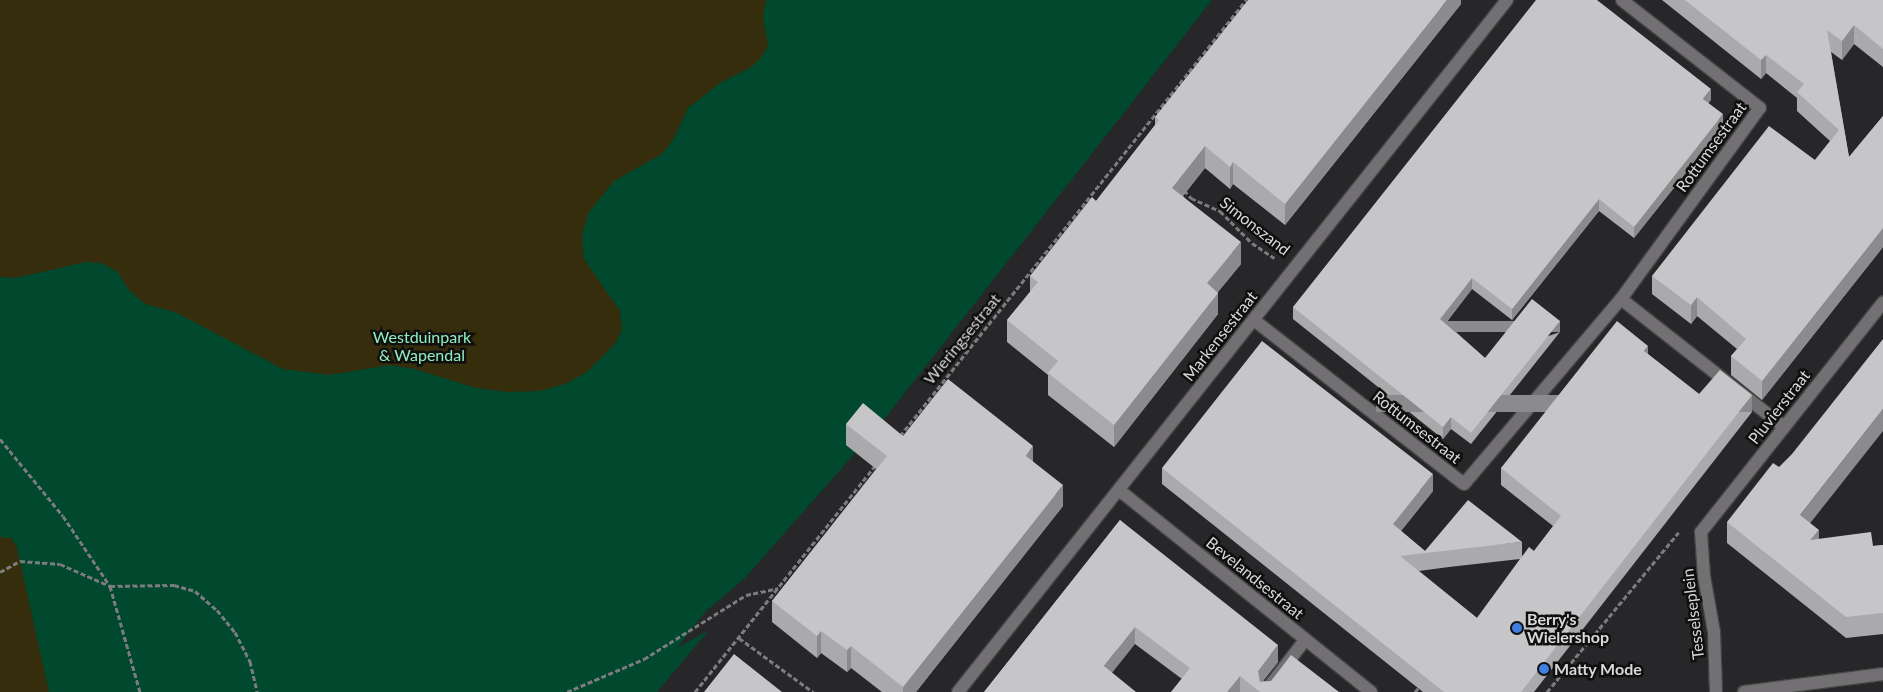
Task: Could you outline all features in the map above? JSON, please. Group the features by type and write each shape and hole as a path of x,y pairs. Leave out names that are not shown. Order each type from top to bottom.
{"street":[{"name":"Markensestraat","path":"958,692 1507,0"},
{"name":"Rottumsestraat","path":"1254,320 1464,484 1621,299 1760,108 1622,0"},
{"path":"1621,299 1784,427"},
{"name":"Pluvierstraat","path":"1701,532 1883,302"},
{"name":"Bevelandsestraat","path":"1119,490 1371,692"},
{"name":"Tesselseplein","path":"1701,532 1704,576 1714,632 1716,692"},
{"path":"1265,692 1306,640"},
{"path":"1744,692 1883,674"}],"path":[{"name":"Wieringsestraat","path":"895,442 1246,0"},
{"name":"Simonszand","path":"1178,183 1192,198 1220,211 1252,243 1293,270"},
{"path":"0,439 63,516 110,586 140,692"},
{"path":"695,692 876,465"},
{"path":"1546,692 1676,532 1701,532"},
{"path":"0,572 20,561 60,564 110,586 174,585 195,592 218,610 235,632 250,661 257,692"},
{"path":"568,692 644,659 746,595 778,588"},
{"path":"738,638 813,692"},
{"path":"1415,692 1421,684"}],"green space":[{"name":"Westduinpark & Wapendal","path":"0,0 1212,0 879,426 744,579 706,611 677,648 709,630 657,692 0,692"}],"sand":[{"path":"0,0 766,0 763,17 768,46 760,59 750,68 720,83 688,108 673,140 662,154 614,181 589,212 582,235 584,259 620,311 622,330 615,344 587,372 565,384 540,391 508,392 476,388 415,369 390,365 330,375 283,369 175,312 145,304 128,289 118,272 101,263 86,262 15,278 0,277"},
{"path":"0,537 12,538 17,548 49,692 0,692"}],"building":[{"path":"1248,0 1447,0 1285,204 1233,162 1230,167 1205,146 1172,188 1241,242 1207,283 1218,293 1114,425 1048,373 1058,361 1007,320 1038,282 1030,276 1092,197 1096,201 1159,120 1155,117"},
{"path":"1536,0 1597,0 1711,89 1703,99 1723,114 1634,227 1599,199 1512,309 1472,278 1440,319 1485,358 1532,299 1560,321 1471,433 1451,417 1443,427 1293,307"},
{"path":"1685,0 1883,0 1883,49 1854,25 1842,41 1827,30 1849,157 1883,116 1883,228 1762,381 1731,356 1746,339 1697,297 1691,305 1652,276 1769,126 1815,160 1839,130 1797,92 1804,84 1766,55 1761,60"},
{"path":"1617,321 1648,346 1644,351 1699,394 1720,370 1752,395 1521,692 1444,692 1162,468 1262,341 1433,474 1393,524 1425,551 1468,500 1522,542 1400,556 1477,618 1529,547 1534,551 1561,516 1501,468"},
{"path":"1883,339 1883,409 1800,515 1819,530 1810,540 1871,532 1873,546 1883,545 1883,613 1846,617 1727,522 1773,463 1779,467 1792,454"},
{"path":"948,379 1033,446 1026,456 1063,485 903,687 851,646 847,650 821,631 817,636 772,601 887,456 846,424 863,403 903,436"},
{"path":"1120,520 1278,645 1258,671 1260,682 1271,681 1291,655 1339,692 1260,692 1240,676 1227,692 1171,692 1190,668 1135,627 1104,666 1136,692 984,692"},
{"path":"734,654 782,692 704,692"}],"place":[{"name":"Berry's Wielershop","path":"1517,628"},
{"name":"Matty Mode","path":"1544,669"}]}
